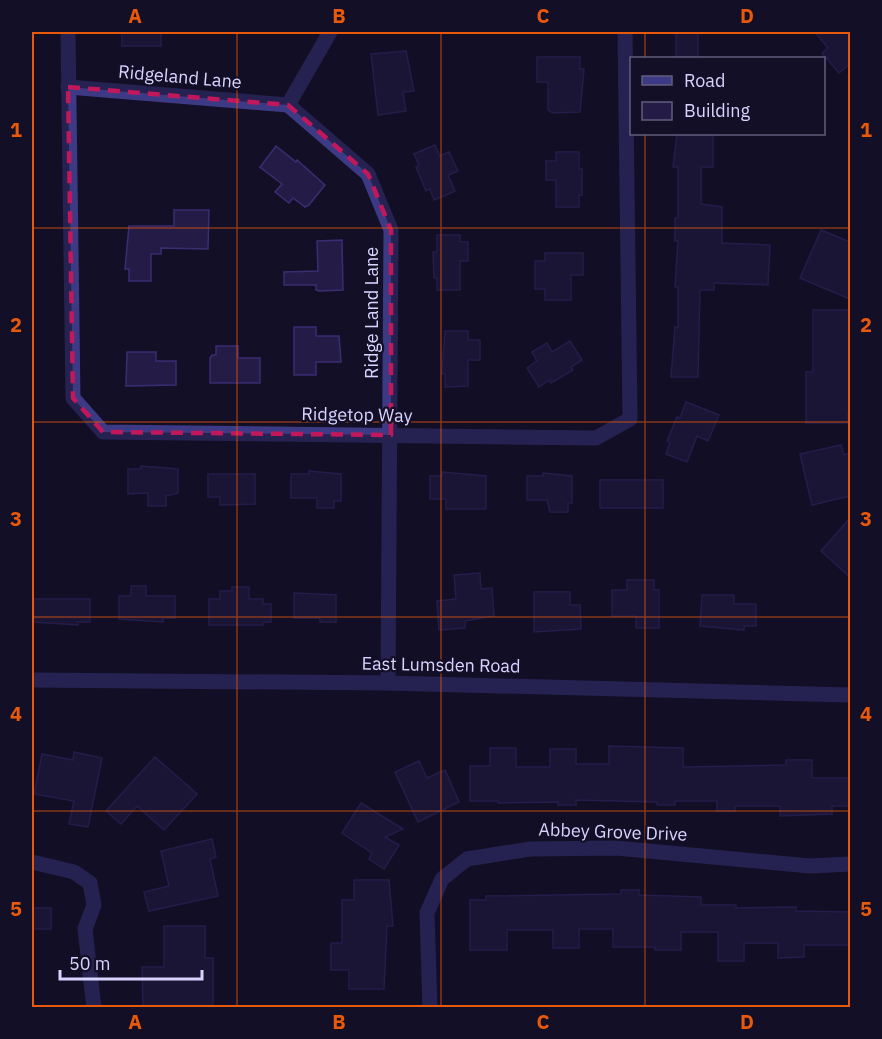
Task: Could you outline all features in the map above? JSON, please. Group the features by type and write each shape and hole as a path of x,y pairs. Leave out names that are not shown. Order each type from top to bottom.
{"street":[{"name":"Ridgetop Way","path":"68,32 72,398 103,432 596,438 630,419 625,32"},
{"path":"288,105 330,32"},
{"name":"Ridgeland Lane","path":"68,87 288,105"},
{"name":"Ridge Land Lane","path":"288,105 368,174 391,230 388,683"},
{"name":"East Lumsden Road","path":"32,680 388,683 850,695"},
{"name":"Abbey Grove Drive","path":"430,1008 427,913 442,879 467,859 530,849 616,848 810,867 850,864"},
{"path":"32,862 74,872 90,883 93,905 85,929 94,1008"}],"highlighted area":[{"path":"68,87 288,105 368,174 391,230 391,435 103,432 73,398"}],"building":[{"path":"122,32 161,32 161,46 122,46"},
{"path":"676,32 698,32 698,57 676,57"},
{"path":"815,32 850,32 850,64 839,73 822,53 828,48"},
{"path":"406,51 414,91 403,92 406,111 378,115 371,54"},
{"path":"537,57 580,57 580,69 584,69 580,112 553,113 548,110 548,82 537,82"},
{"path":"677,135 713,135 713,167 701,167 701,204 722,207 722,243 770,245 768,285 714,283 714,290 700,290 698,377 671,377 675,327 678,327 678,287 675,287 678,241 675,241 675,218 678,218 678,167 673,167"},
{"path":"435,145 440,156 449,152 458,171 448,175 455,191 434,200 430,189 426,191 416,167 419,165 414,154"},
{"path":"276,146 296,162 297,160 325,185 309,205 305,207 293,198 289,203 275,192 282,184 260,167"},
{"path":"556,152 579,152 579,169 582,169 582,195 579,195 579,207 556,207 556,180 546,180 546,161 556,161"},
{"path":"174,210 209,210 208,249 161,248 161,254 151,254 151,281 129,281 129,269 125,269 129,226 174,226"},
{"path":"821,230 850,242 850,299 800,278"},
{"path":"437,235 460,235 460,242 468,242 468,261 460,261 460,290 437,290 433,252 437,252"},
{"path":"342,240 343,290 319,291 316,290 316,285 284,285 284,272 318,271 317,241"},
{"path":"545,253 583,253 583,275 571,275 571,300 545,300 545,289 535,289 535,261 545,261"},
{"path":"813,310 850,310 850,414 848,414 848,423 806,423 806,372 813,372"},
{"path":"294,327 316,327 316,336 339,336 341,362 316,362 316,375 294,375"},
{"path":"445,331 468,331 468,340 480,340 480,360 468,360 468,386 445,387 445,374 442,374"},
{"path":"570,341 582,360 571,367 573,370 539,387 527,368 537,361 532,352 547,343 552,352"},
{"path":"216,346 238,346 238,358 260,358 260,383 210,383 210,358 216,355"},
{"path":"127,352 156,352 156,361 176,361 176,385 126,386"},
{"path":"686,402 719,415 708,441 697,436 687,462 666,454 670,442 667,441"},
{"path":"841,445 844,455 850,453 850,496 812,505 800,454"},
{"path":"141,466 178,469 178,493 166,496 166,506 148,506 148,493 128,494 128,469 141,469"},
{"path":"309,471 341,474 341,501 334,501 334,508 317,508 317,498 291,498 291,474 309,474"},
{"path":"442,472 486,476 486,509 446,509 446,499 430,499 430,476 442,476"},
{"path":"543,473 572,476 572,503 568,503 568,512 550,512 547,500 527,500 527,476 543,476"},
{"path":"208,474 255,474 255,504 220,505 220,497 208,497"},
{"path":"600,480 663,480 663,508 600,508"},
{"path":"850,518 850,577 821,551"},
{"path":"480,573 481,589 492,588 494,616 465,621 465,628 439,630 437,601 456,599 454,575"},
{"path":"627,580 654,580 654,590 659,590 659,628 636,628 636,616 612,616 612,590 627,590"},
{"path":"131,586 146,586 146,596 175,596 175,618 163,618 163,622 119,619 119,596 131,596"},
{"path":"232,587 249,587 249,599 263,599 263,604 271,604 271,622 263,622 263,625 209,625 209,599 220,599 220,591 232,591"},
{"path":"534,592 570,592 570,605 580,605 581,629 534,632"},
{"path":"294,593 336,595 336,622 320,622 320,618 294,618"},
{"path":"702,595 734,595 734,604 756,604 756,626 744,626 744,630 700,626"},
{"path":"34,599 90,599 90,622 78,622 78,625 34,622"},
{"path":"609,746 683,748 683,767 786,765 786,760 812,760 812,778 850,778 850,806 832,806 832,814 780,816 780,806 735,806 735,811 717,811 717,801 675,801 675,805 657,805 657,802 576,800 576,805 558,805 558,802 470,801 470,766 490,766 490,748 516,748 516,767 550,767 550,749 576,749 576,764 609,764"},
{"path":"74,752 102,758 88,827 69,824 74,801 34,794 42,754 73,760"},
{"path":"155,757 197,794 164,830 137,806 121,824 106,811"},
{"path":"419,761 427,778 445,770 459,802 418,822 395,772"},
{"path":"361,803 403,829 385,837 399,845 384,869 369,859 372,853 342,833"},
{"path":"212,839 216,857 210,859 218,896 149,911 144,892 169,886 161,851"},
{"path":"354,880 389,880 393,926 387,926 384,989 349,989 349,970 331,970 331,943 342,943 342,900 354,900"},
{"path":"621,890 639,890 639,895 701,897 701,905 736,905 736,908 796,907 796,911 850,912 850,945 804,945 804,957 778,958 778,943 744,943 744,961 718,961 718,932 681,932 681,950 655,950 655,947 613,947 613,929 579,929 579,948 553,948 553,930 507,930 507,950 470,950 470,900 486,900 486,896 621,894"},
{"path":"32,908 51,908 51,929 32,929"},
{"path":"164,926 205,926 205,958 213,958 213,1008 143,1008 142,967 164,967"}]}
